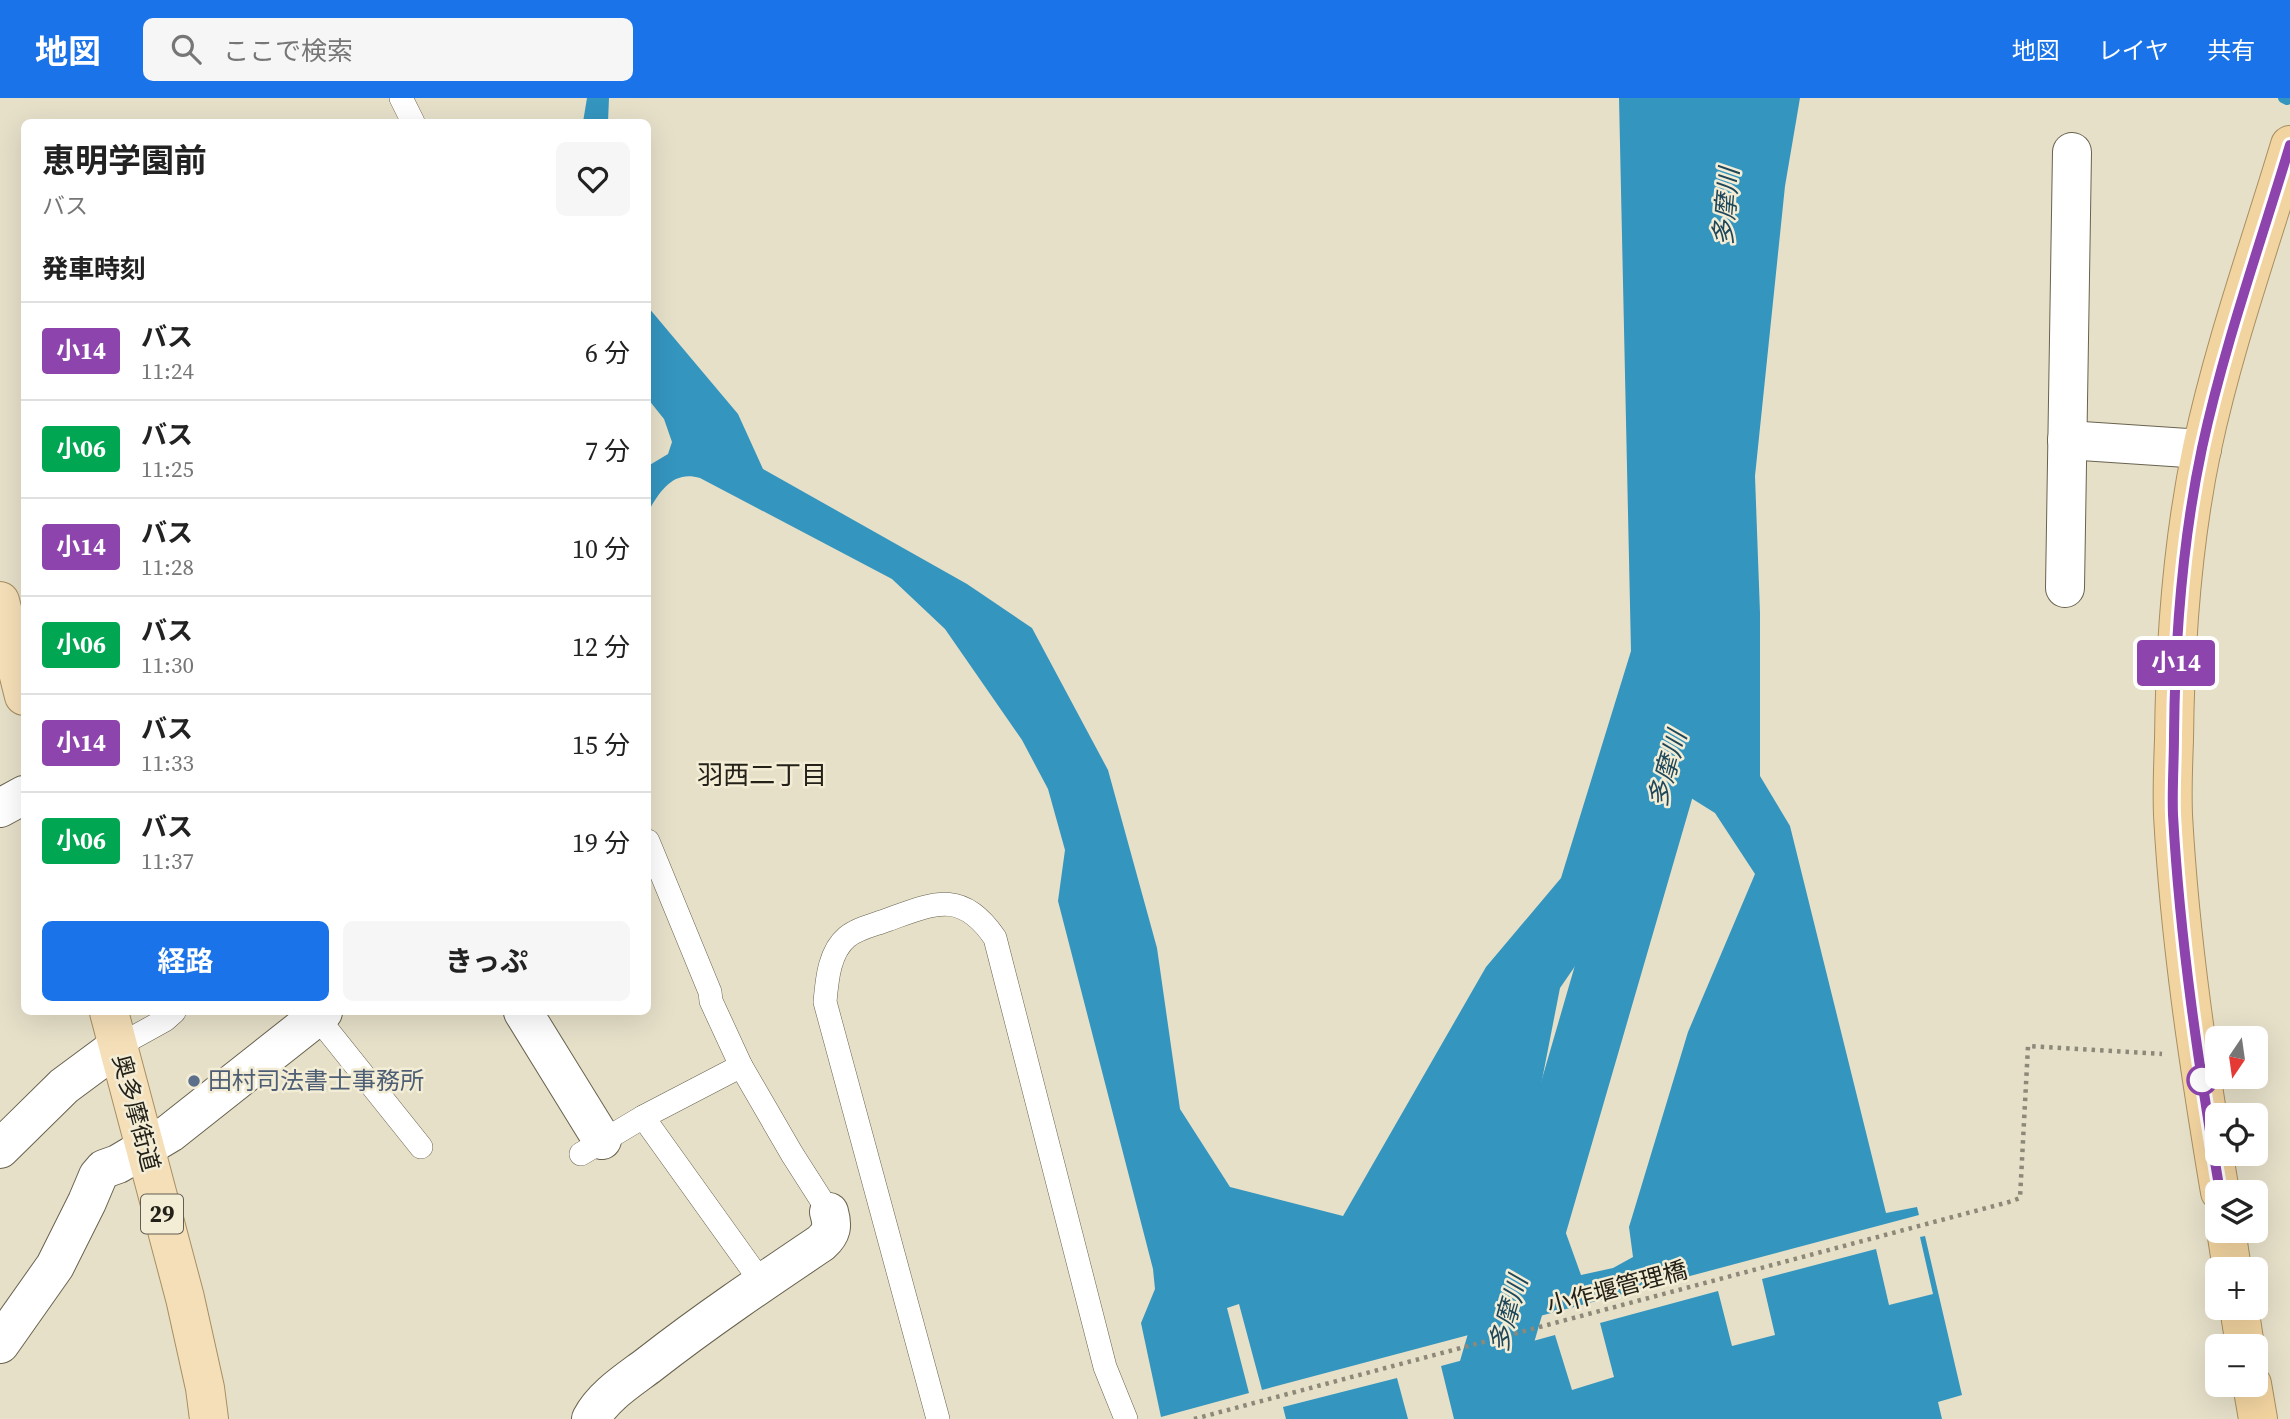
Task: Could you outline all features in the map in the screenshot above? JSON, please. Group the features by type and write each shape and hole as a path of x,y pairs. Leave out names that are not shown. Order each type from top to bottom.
{"highway":[{"path":"2218,1180 2197,1051 2182,928 2173,813 2175,666 2185,560 2202,449 2220,376 2290,145"},
{"path":"2254,1397 2258,1419"}],"main road":[{"path":"10,613 21,678"},
{"name":"奥多摩街道","path":"113,1029 185,1298 205,1388 209,1419"}],"street":[{"path":"2065,588 2072,152"},
{"path":"2067,440 2202,449"},
{"path":"0,808 21,796"},
{"path":"0,1344 55,1266 98,1176 104,1169 118,1164 170,1133 319,1015"},
{"path":"525,1015 591,1147"},
{"path":"0,1149 64,1086 113,1029"},
{"path":"591,1419 614,1392 702,1324 830,1235 830,1212"}],"lane":[{"path":"401,98 412,119"},
{"path":"651,848 710,992 711,1001 741,1066 792,1154 830,1212"},
{"path":"938,1419 825,1002 827,977 834,954 847,937 932,904 965,908 984,921 995,938 1105,1367 1126,1419"},
{"path":"113,1029 164,1020 170,1015"},
{"path":"321,1015 421,1147"},
{"path":"591,1147 741,1066"},
{"path":"643,1117 762,1283"}],"path":[{"name":"小作堰管理橋","path":"1194,1419 2020,1198 2028,1046 2151,1055 2197,1051"}],"water":[{"path":"587,98 609,98 608,119 584,119"},
{"path":"1619,98 1800,98 1785,186 1755,476 1760,613 1760,776 1790,826 1886,1213 1917,1207 1919,1215 1262,1390 1239,1304 1227,1308 1249,1393 1161,1417 1141,1323 1155,1289 1153,1269 1058,901 1065,850 1048,789 1022,740 945,629 892,579 700,478 682,477 668,484 651,507 651,464 668,454 672,442 664,419 651,403 651,311 738,414 763,469 967,584 1032,628 1108,770 1157,948 1180,1109 1230,1187 1343,1216 1486,967 1561,878 1631,651","holes":["1691,798 1715,813 1755,874 1688,1032 1629,1227 1633,1257 1613,1268 1581,1275 1531,1136 1560,988"]},
{"path":"1925,1236 1962,1395 1938,1402 1942,1419 1454,1419 1441,1366 1555,1335 1572,1390 1614,1377 1600,1323 1718,1291 1732,1346 1775,1335 1762,1279 1876,1249 1889,1305 1933,1294 1920,1237"},
{"path":"1397,1378 1408,1419 1286,1419 1283,1407"}],"waterway":[{"path":"2283,98 2287,100"},
{"name":"多摩川","path":"1497,1419 1488,1383 1660,791"}],"bus line":[{"name":"小14","path":"2218,1180 2197,1051 2182,928 2173,813 2174,680 2185,560 2202,449 2220,376 2290,145"}],"place":[{"name":"田村司法書士事務所","path":"194,1081"}],"district":[{"name":"羽西二丁目","path":"762,775"}]}
